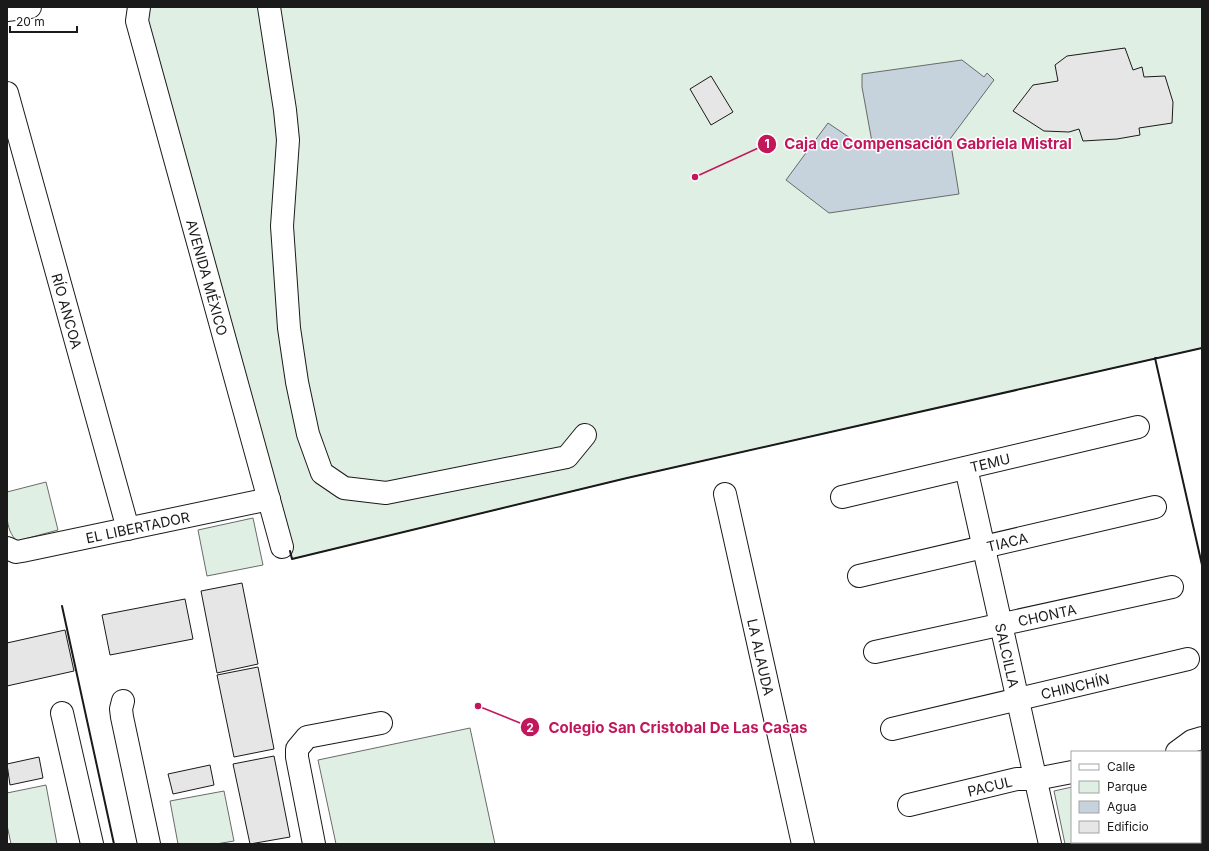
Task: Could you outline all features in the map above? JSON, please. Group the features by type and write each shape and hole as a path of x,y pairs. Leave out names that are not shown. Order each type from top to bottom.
{"street":[{"path":"7,10 30,7"},
{"name":"AVENIDA MÉXICO","path":"139,7 137,21 282,547"},
{"path":"269,7 285,110 288,140 282,226 289,328 297,382 308,434 322,474 344,488 386,493 568,457 585,435"},
{"name":"RÍO ANCOA","path":"7,93 128,529"},
{"name":"TEMU","path":"842,497 1138,427"},
{"name":"SALCILLA","path":"966,468 1050,844"},
{"name":"LA ALAUDA","path":"725,494 803,844"},
{"name":"EL LIBERTADOR","path":"8,550 22,551 269,499"},
{"name":"TIACA","path":"859,576 1155,507"},
{"name":"CHONTA","path":"875,652 1172,587"},
{"name":"CHINCHÍN","path":"892,729 1188,659"},
{"path":"124,701 121,709 122,717 149,844"},
{"path":"62,713 92,844"},
{"path":"314,844 297,757 297,749 307,737 381,723"},
{"path":"1178,751 1192,741 1202,738"},
{"name":"PACUL","path":"909,805 1017,779 1036,779 1071,772"}],"green space":[{"path":"142,7 1202,7 1202,348 627,478 292,559"},
{"path":"46,482 58,530 17,541 8,525 7,492"},
{"path":"253,518 263,565 207,576 198,530"},
{"path":"470,728 495,844 336,844 318,760"},
{"path":"46,785 57,844 11,844 7,825 7,793"},
{"path":"1071,787 1071,843 1183,844 1065,844 1054,791"},
{"path":"224,791 234,841 216,844 178,844 170,801"}],"water":[{"path":"962,60 984,77 987,73 994,80 950,139 959,194 829,213 786,180 828,123 859,144 872,142 862,87 862,74"}],"building":[{"path":"1125,48 1133,70 1142,67 1144,77 1165,76 1173,102 1172,123 1139,128 1140,135 1117,139 1083,141 1079,129 1069,132 1044,131 1013,111 1033,85 1058,81 1055,65 1067,56"},
{"path":"711,76 733,112 711,125 690,89"},
{"path":"242,583 258,664 217,673 201,591"},
{"path":"185,599 193,639 110,655 102,615"},
{"path":"65,630 74,671 7,686 7,643"},
{"path":"258,667 274,749 234,757 217,675"},
{"path":"274,756 290,837 250,844 233,764"},
{"path":"39,757 43,778 10,785 7,764"},
{"path":"210,765 214,785 173,794 168,774"}],"wall":[{"path":"290,551 292,559 627,478 1202,348"},
{"path":"1157,358 1155,358 1202,565"},
{"path":"62,606 114,844"}],"place":[{"name":"Caja de Compensación Gabriela Mistral","path":"695,177"},
{"name":"Colegio San Cristobal De Las Casas","path":"478,706"}]}
